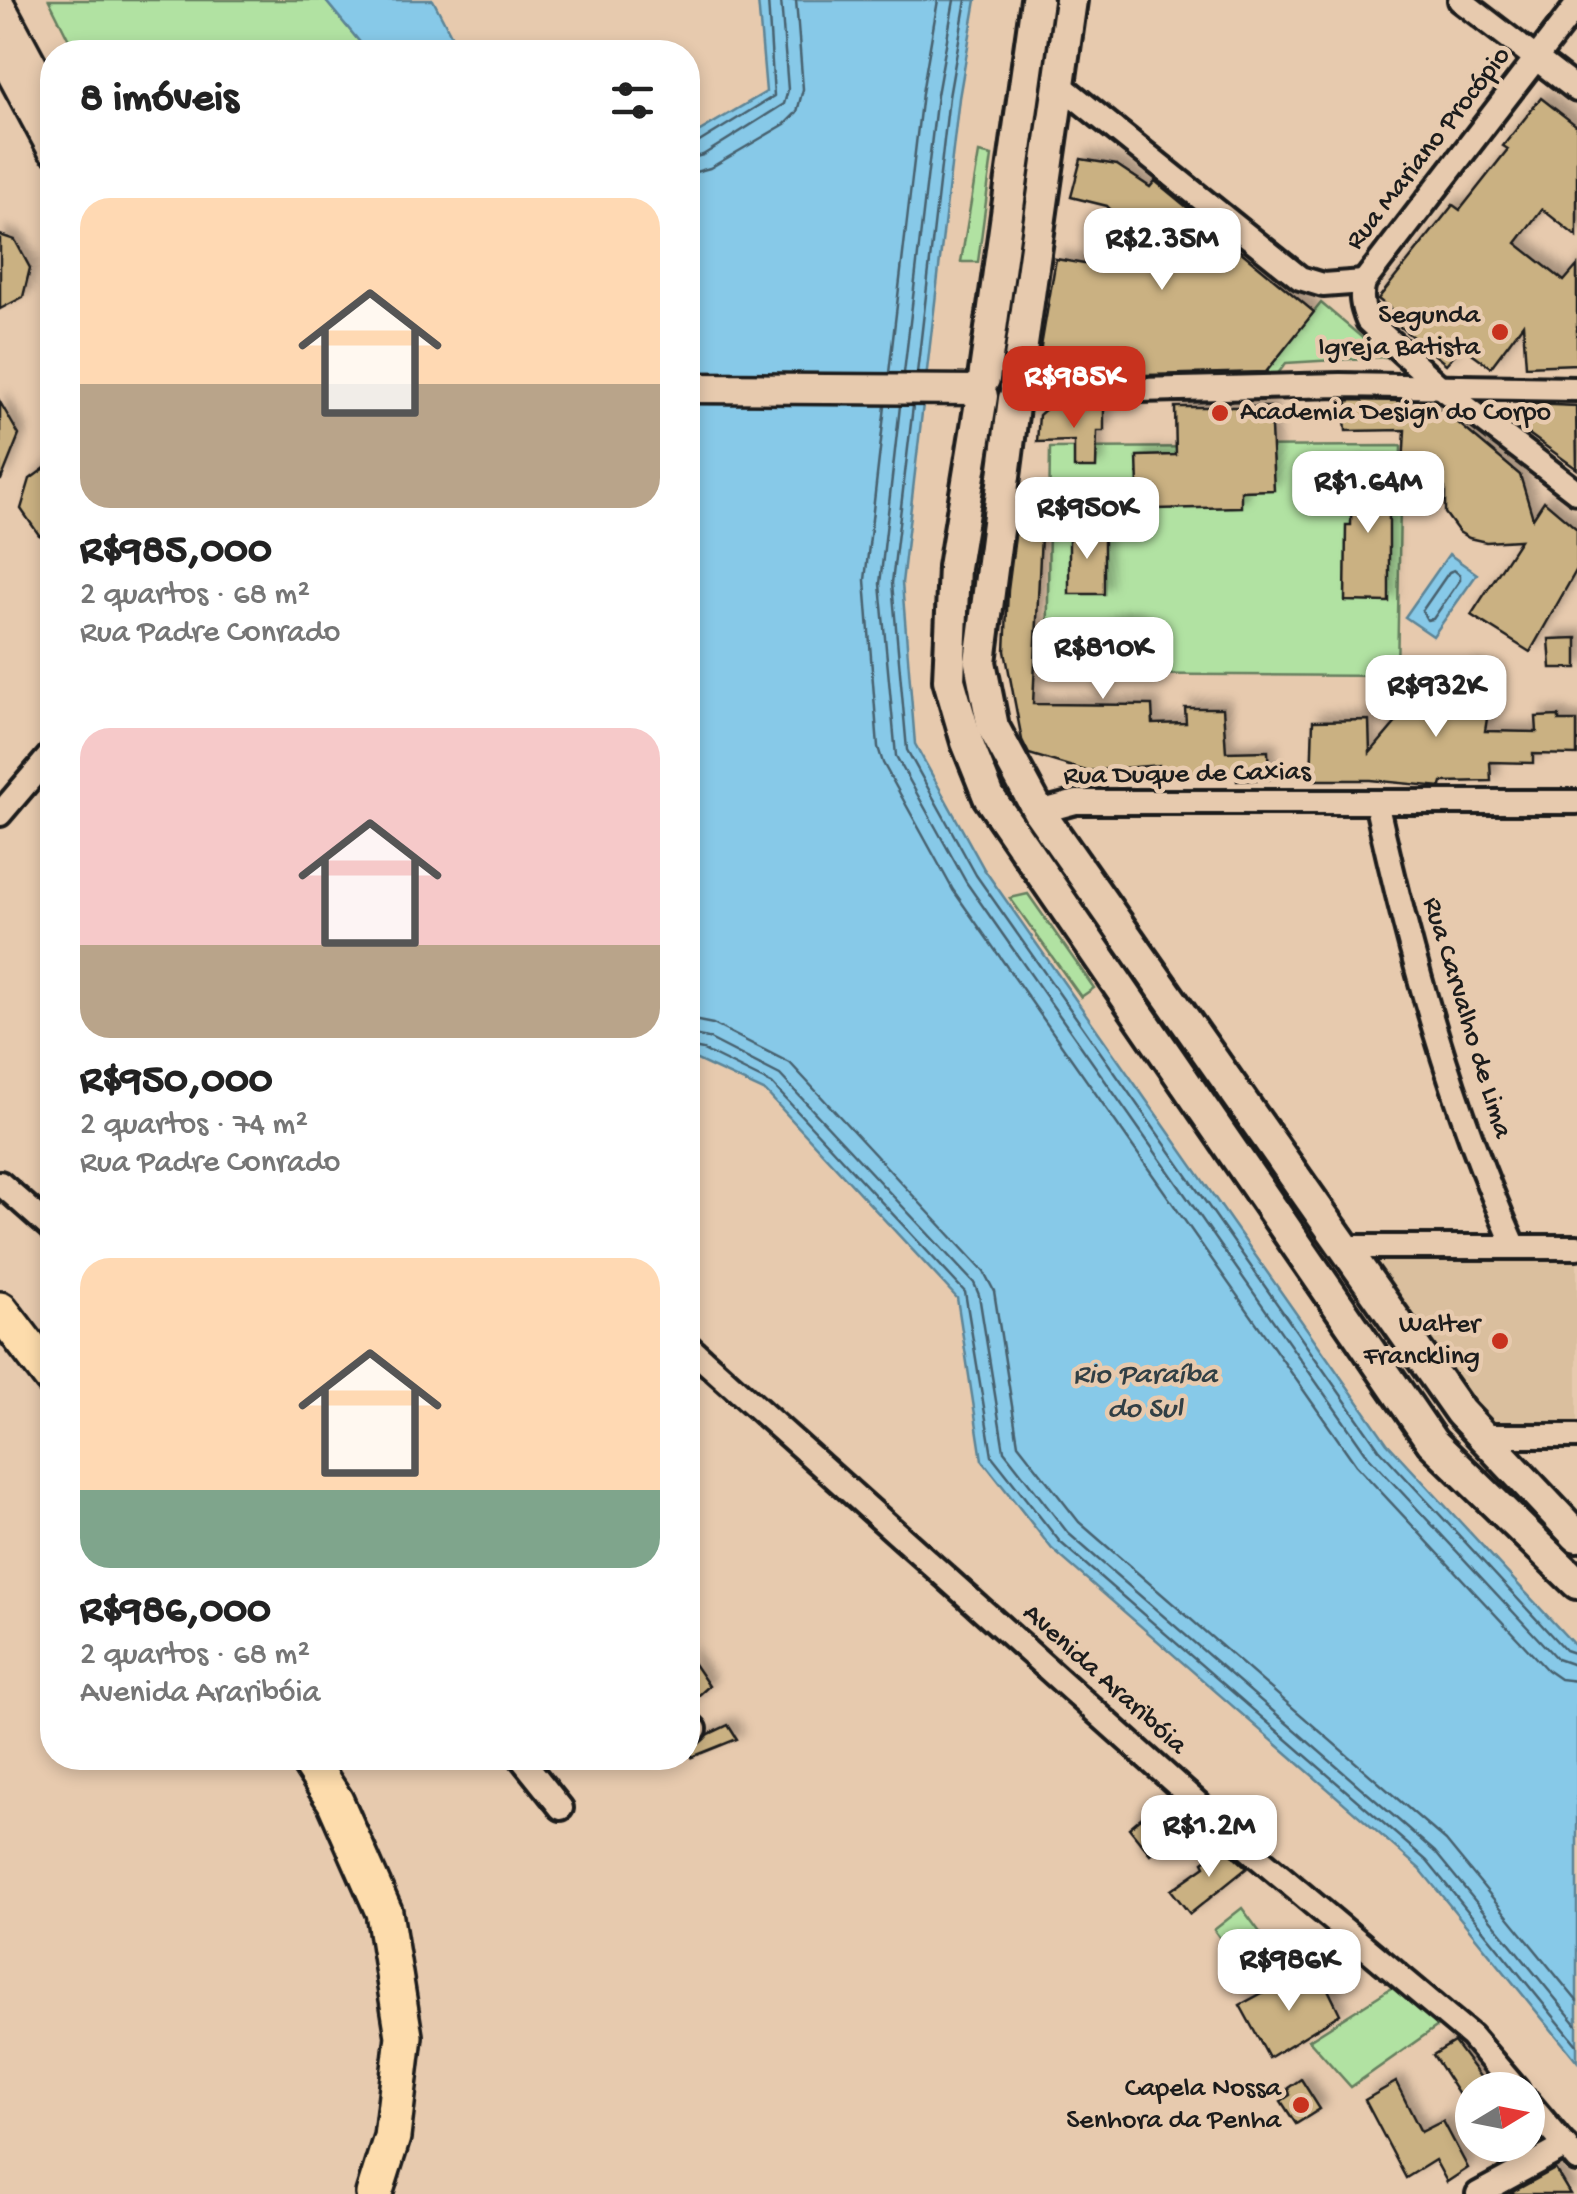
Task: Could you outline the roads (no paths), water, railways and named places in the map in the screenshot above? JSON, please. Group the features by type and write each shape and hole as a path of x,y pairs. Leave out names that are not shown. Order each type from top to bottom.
{"highway":[{"path":"0,1310 40,1362"},
{"path":"315,1770 335,1801 384,1912 404,2036 392,2137 374,2194"}],"main road":[{"path":"1037,0 975,389 954,567 949,680 967,742 989,798 1432,1442 1577,1583"},
{"path":"1070,0 980,662 993,727 1039,812 1460,1412 1577,1536"},
{"path":"975,389 994,408 1005,406 1015,393"}],"street":[{"path":"1460,0 1577,90"},
{"name":"Rua Mariano Procópio","path":"1364,282 1577,5"},
{"path":"0,6 40,80"},
{"path":"0,52 40,127"},
{"path":"1059,84 1300,278 1323,285 1364,282 1362,308 1368,320 1440,387 1577,492"},
{"path":"1015,393 1340,386 1577,389"},
{"path":"700,388 975,389"},
{"path":"0,814 40,767"},
{"name":"Rua Duque de Caxias","path":"1039,812 1076,802 1577,802"},
{"name":"Rua Carvalho de Lima","path":"1376,802 1405,932 1441,1054 1487,1185 1515,1247"},
{"path":"0,1184 40,1219"},
{"path":"1346,1248 1577,1247"},
{"name":"Avenida Araribóia","path":"700,1356 1254,1853 1471,2036 1502,2072"},
{"path":"1482,1436 1577,1436"},
{"path":"530,1770 560,1808"},
{"path":"1478,2194 1571,2153 1545,2122"}],"water":[{"path":"325,0 433,0 454,40 358,40"},
{"name":"Rio Paraíba do Sul","path":"758,0 976,0 959,98 902,583 915,744 984,869 1387,1443 1577,1648 1577,2061 1420,1869 1052,1549 982,1460 957,1298 766,1092 700,1062 700,131 766,92"},
{"path":"1449,554 1477,574 1433,636 1405,617"}],"place":[{"name":"Segunda Igreja Batista","path":"1500,332"},
{"name":"Academia Design do Corpo","path":"1220,413"},
{"name":"Walter Franckling","path":"1500,1341"},
{"name":"Capela Nossa Senhora da Penha","path":"1301,2105"}]}
